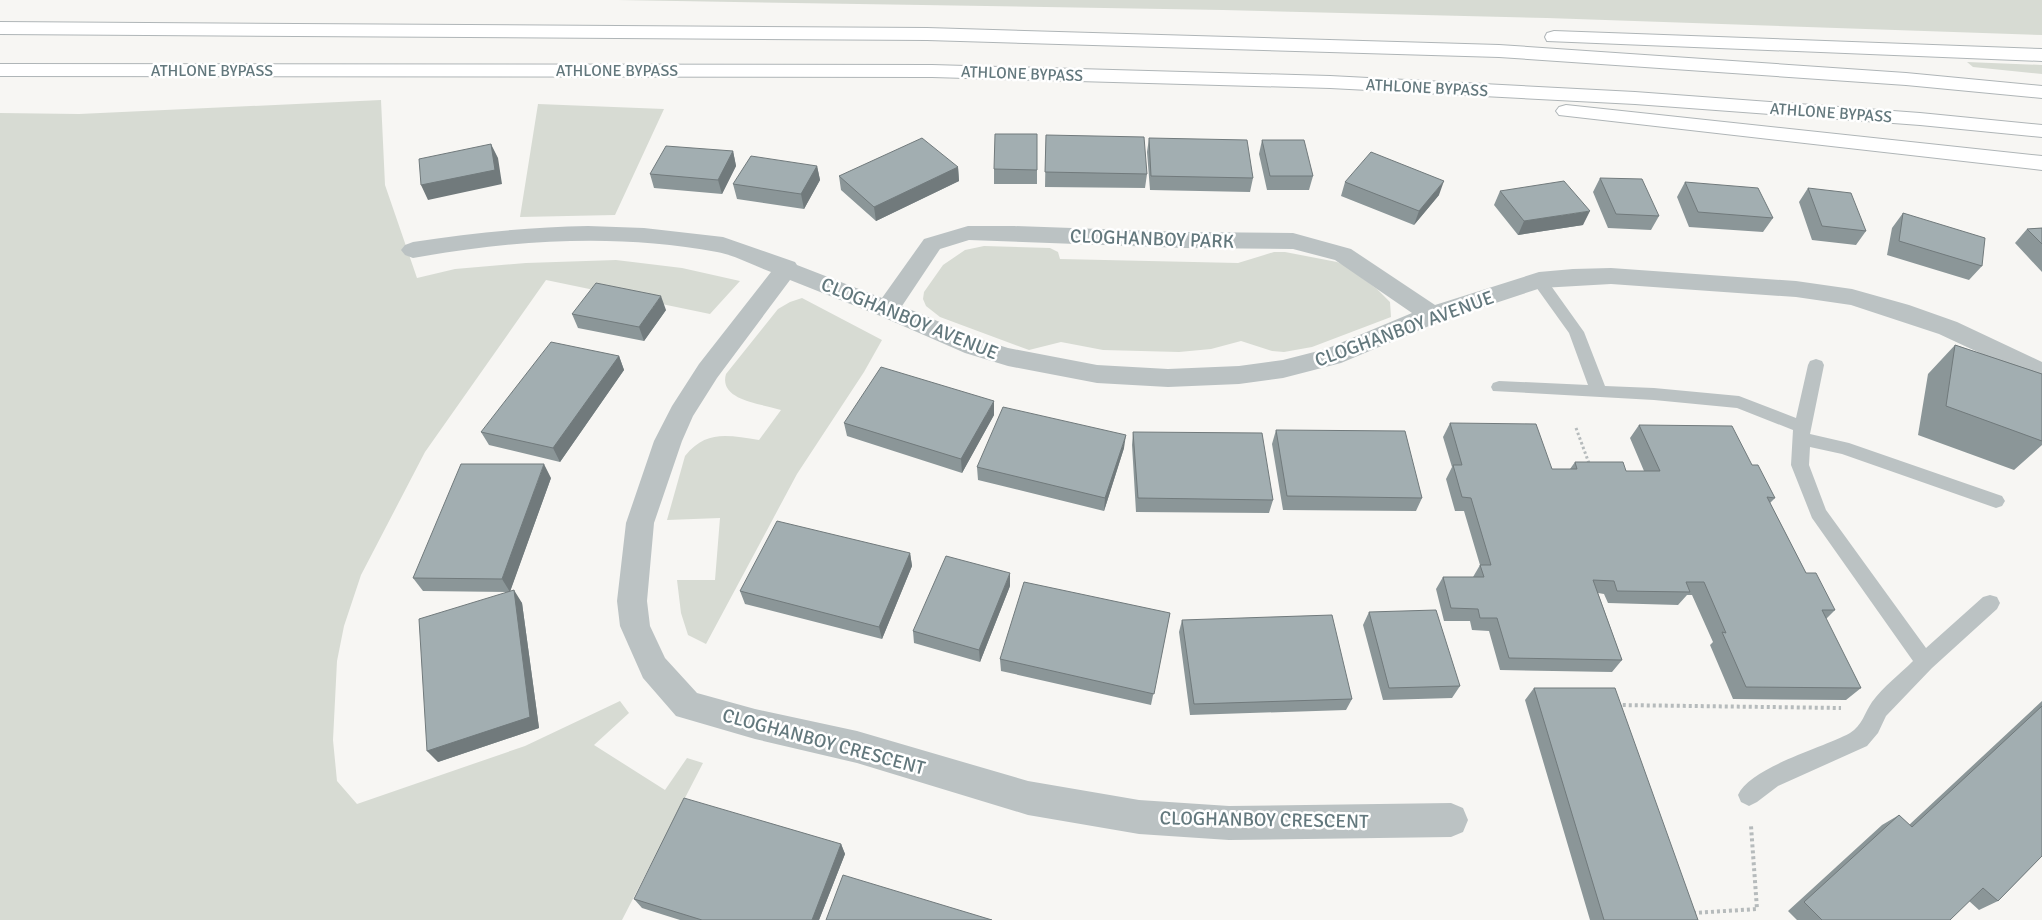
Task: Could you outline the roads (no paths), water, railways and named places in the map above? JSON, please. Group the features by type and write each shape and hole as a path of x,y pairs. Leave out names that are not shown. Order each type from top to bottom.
{"highway":[{"path":"928,34 1088,27 1707,42 2042,55"},
{"name":"ATHLONE BYPASS","path":"0,28 928,34 1499,52 1906,79 2042,92"},
{"name":"ATHLONE BYPASS","path":"0,70 932,71 1330,82 1635,98 2042,130"},
{"path":"932,71 1210,94 1570,112 2042,164"}],"street":[{"name":"CLOGHANBOY PARK","path":"887,309 932,244 968,233 1014,233 1184,240 1293,241 1343,254 1432,315"},
{"name":"CLOGHANBOY AVENUE","path":"413,250 472,240 532,234 644,235 723,245 787,268 887,309 932,330 1008,357 1097,374 1168,378 1239,375 1283,369 1332,357 1432,315 1539,280 1572,277 1655,278 1796,288 1852,297 1948,328 2042,373"},
{"name":"CLOGHANBOY CRESCENT","path":"787,268 708,371 681,413 668,441 640,523 632,601 635,626 654,668 688,704 756,724 857,747 1028,798 1129,816 1229,823 1452,820"}],"lane":[{"path":"1539,280 1576,332 1599,392"},
{"path":"1816,365 1802,433 1800,465 1818,512 1925,662"},
{"path":"1499,387 1654,394 1739,402 1802,433 1996,501"},
{"path":"1749,795 1770,779 1860,739 1871,726 1879,709 1925,662 1990,603"}]}
